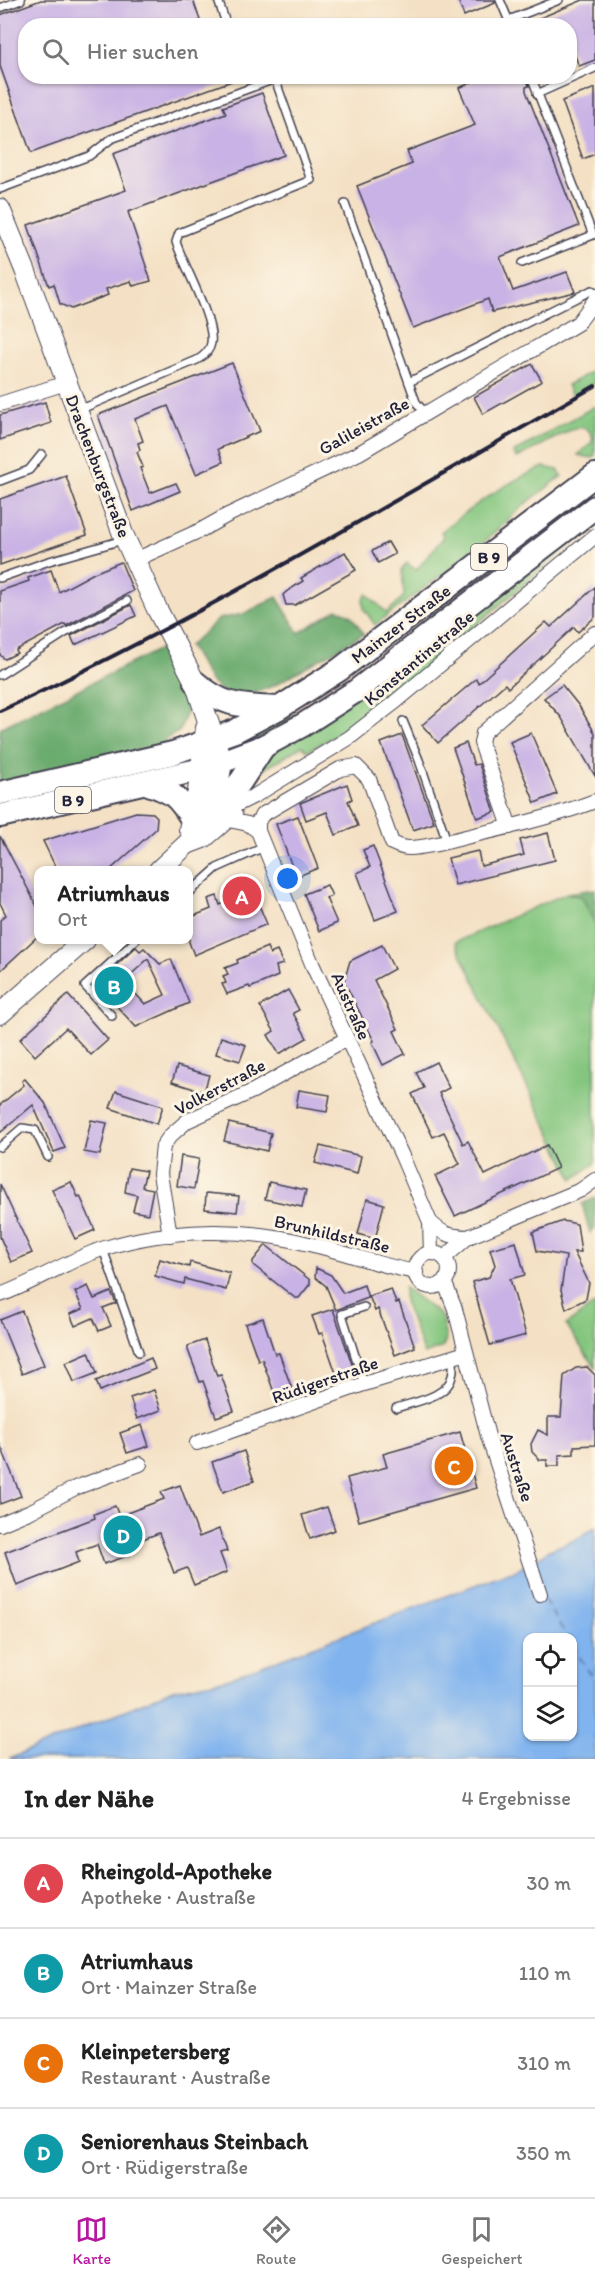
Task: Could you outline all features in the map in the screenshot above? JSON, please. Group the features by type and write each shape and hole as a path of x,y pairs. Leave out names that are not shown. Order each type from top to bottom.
{"main road":[{"name":"Mainzer Straße","path":"209,741 279,708 339,670 588,496"},
{"name":"Mainzer Straße","path":"212,766 264,746 303,725 356,691 588,496"},
{"path":"195,682 211,696 231,704 279,708"},
{"name":"B 9","path":"0,793 173,753 209,741"},
{"path":"146,783 171,793 211,819 241,781 264,746"},
{"name":"B 9","path":"0,816 212,766"}],"street":[{"name":"Drachenburgstraße","path":"0,209 25,270 125,540 157,609 195,682 207,717 209,741"},
{"name":"Galileistraße","path":"135,560 358,453 578,323 592,308"},
{"path":"0,404 66,383"},
{"name":"Konstantinstraße","path":"211,819 256,795 349,738 595,536"},
{"path":"510,827 481,743 483,733 595,633"},
{"path":"163,866 211,819 212,766 209,741"},
{"path":"258,831 258,822 262,815 340,769 356,766 369,779 392,843 400,847 410,848 510,827 568,812 595,801"},
{"path":"211,819 248,824 258,831"},
{"name":"Austraße","path":"258,831 313,966 402,1156 430,1222 437,1255 449,1270 444,1281 455,1309 460,1354 540,1594"},
{"path":"0,1014 79,944"},
{"name":"Volkerstraße","path":"170,1235 160,1161 164,1146 170,1136 187,1121 253,1091 346,1039"},
{"path":"444,1281 435,1286 425,1285 417,1277 416,1272 420,1258 437,1255 468,1237 581,1190 595,1180"},
{"path":"430,1222 441,1233 468,1237"},
{"name":"Brunhildstraße","path":"0,1295 103,1249 131,1241 213,1232 280,1238 307,1243 416,1272"},
{"name":"Rüdigerstraße","path":"197,1443 364,1384 460,1354"},
{"path":"0,1524 75,1488 140,1464"}],"lane":[{"path":"0,8 21,0"},
{"path":"218,0 224,18"},
{"path":"500,0 508,18"},
{"path":"521,18 559,0"},
{"path":"577,76 595,68"},
{"path":"0,189 90,156 111,139 261,84"},
{"path":"77,411 206,355 211,345 208,322 176,242 178,233 311,180 277,84"},
{"path":"522,262 593,235 592,225 534,84"},
{"path":"537,94 559,84"},
{"path":"345,204 416,402 425,413"},
{"path":"409,382 592,290 595,292"},
{"path":"0,480 29,470 42,454"},
{"path":"0,578 49,561 125,540"},
{"path":"0,675 65,633 127,601"},
{"path":"403,720 420,760 447,841"},
{"path":"193,889 217,868 264,847"},
{"path":"112,1016 85,986 131,944"},
{"path":"0,1147 22,1128 35,1130 48,1157"},
{"path":"103,1249 139,1352"},
{"path":"364,1307 342,1314 364,1384"},
{"path":"396,1408 434,1395 447,1386 460,1354"}],"green space":[{"path":"595,370 595,383 572,396 567,385"},
{"path":"595,406 595,456 592,458 578,455 591,443 593,438 586,428 581,427 574,428 517,458 513,453"},
{"path":"544,467 558,470 562,476 524,505 479,547 375,625 364,609 363,599 367,594 387,613 404,596 402,569 407,563 416,570 444,537 441,532 503,487"},
{"path":"571,506 456,597 417,634 317,709 244,746 242,741 300,713 371,666 435,610"},
{"path":"595,518 595,525 384,702 335,736 308,751 302,746 250,778 262,760"},
{"path":"277,597 299,633 337,609 351,615 364,634 273,686 247,696 224,693 210,681 189,646 219,619 243,614"},
{"path":"160,649 187,709 180,731 166,739 166,745 0,784 0,728"},
{"path":"595,889 595,924 582,897 567,893"},
{"path":"567,893 582,897 595,924 595,1163 573,1179 455,942"},
{"path":"595,1198 595,1229 590,1233 582,1204"},
{"path":"404,1287 441,1316 446,1339 443,1347 424,1354 404,1301"},
{"path":"595,1304 595,1368 566,1325"}],"water":[{"path":"595,1527 595,1759 9,1759 173,1690 227,1679 515,1571 547,1551 577,1539"}],"building":[{"path":"41,0 193,0 199,18 18,18 18,84 223,84 31,153 0,66 0,15"},
{"path":"458,0 494,0 495,3 464,16"},
{"path":"583,0 595,0 595,60 579,66 577,18 540,18"},
{"path":"468,84 528,84 526,91 579,226 500,257 513,291 567,272 575,292 492,312 488,299 413,328 357,186 412,164 407,151 475,125 459,88"},
{"path":"595,88 595,154 583,159 562,101"},
{"path":"262,93 284,155 128,212 151,281 133,286 131,281 106,289 108,295 71,309 60,304 54,284 49,286 28,225 126,190 113,154 226,113 223,107"},
{"path":"232,363 260,431 218,449 223,462 196,474 168,406 135,419 143,441 138,443 140,450 137,452 143,467 140,468 150,493 176,483 180,491 133,511 98,415"},
{"path":"532,364 542,381 483,414 474,397"},
{"path":"45,402 51,423 0,440 0,415"},
{"path":"66,476 87,535 0,565 0,499"},
{"path":"388,542 395,554 378,563 372,551"},
{"path":"345,552 356,570 295,605 286,605 283,595 303,581 301,578"},
{"path":"121,562 133,591 16,650 17,653 5,659 0,655 0,591 51,570 59,592 94,573"},
{"path":"595,587 595,617 578,632 574,627 508,688 505,684 438,743 422,725 476,679 479,683 546,622 551,627"},
{"path":"131,605 136,616 75,645 71,636"},
{"path":"562,685 579,706 595,733 595,776 561,717 544,698"},
{"path":"531,733 557,794 535,803 510,742"},
{"path":"402,735 434,823 413,830 381,743"},
{"path":"466,743 474,765 479,764 495,812 477,818 453,748"},
{"path":"347,784 352,799 348,801 358,826 336,835 327,812 306,820 300,803"},
{"path":"136,812 153,813 157,817 156,829 114,866 55,866 43,841"},
{"path":"298,816 318,868 296,877 276,824"},
{"path":"548,833 555,860 455,885 448,858 478,851 481,866 524,855 520,840"},
{"path":"0,836 34,901 34,940 0,971 0,920 6,915 0,903"},
{"path":"373,846 398,911 375,920 357,873 370,867 363,850"},
{"path":"327,885 332,896 326,898 337,923 319,931 304,894"},
{"path":"253,891 267,924 194,955 190,944 193,944 193,916 211,909 208,899 217,896 220,905"},
{"path":"382,945 394,969 374,980 398,1029 394,1031 405,1054 383,1065 372,1042 374,1041 344,981 350,961"},
{"path":"136,947 140,951 144,948 160,964 171,959 189,1003 136,1027 98,986 114,972 112,969","holes":["148,959 165,995 145,1004 124,981"]},
{"path":"267,947 270,954 277,951 283,964 276,966 278,976 250,988 249,986 227,994 222,984 226,983 223,976 228,974 225,968"},
{"path":"288,990 299,1010 293,1013 307,1038 279,1054 268,1035 274,1031 260,1006"},
{"path":"68,995 108,1040 91,1055 66,1028 35,1056 20,1039"},
{"path":"221,1037 246,1045 240,1061 216,1054"},
{"path":"436,1062 449,1088 439,1093 463,1144 468,1141 485,1175 547,1145 558,1168 455,1216 435,1176 460,1164 444,1132 433,1137 412,1094 424,1088 416,1072"},
{"path":"177,1066 209,1075 204,1092 172,1082"},
{"path":"25,1079 45,1103 65,1148 54,1152 33,1105 0,1133 0,1105 24,1085 22,1081"},
{"path":"299,1090 330,1095 327,1112 296,1107"},
{"path":"116,1091 163,1106 157,1124 110,1108"},
{"path":"91,1120 107,1123 100,1155 84,1152"},
{"path":"229,1123 271,1133 267,1151 224,1141"},
{"path":"320,1146 361,1156 357,1174 315,1163"},
{"path":"181,1156 199,1159 194,1189 177,1186"},
{"path":"129,1168 146,1171 142,1187 153,1189 148,1214 133,1211 137,1195 125,1192"},
{"path":"71,1182 95,1230 75,1239 52,1190"},
{"path":"269,1182 306,1190 302,1207 265,1199"},
{"path":"0,1184 32,1253 11,1262 0,1237"},
{"path":"206,1193 239,1196 237,1212 205,1209"},
{"path":"367,1199 384,1204 375,1239 358,1234"},
{"path":"563,1221 577,1224 581,1252 574,1252 589,1283 586,1299 566,1309 561,1290 566,1256 537,1251 533,1232"},
{"path":"516,1242 525,1275 510,1279 526,1335 490,1345 472,1282 489,1277 495,1265 490,1249"},
{"path":"266,1245 310,1280 310,1284 299,1298 295,1298 253,1265 253,1261"},
{"path":"160,1259 189,1267 190,1262 230,1273 226,1290 185,1279 184,1284 155,1276"},
{"path":"316,1268 331,1275 343,1293 364,1285 368,1298 336,1310 326,1286 315,1277"},
{"path":"88,1286 94,1299 111,1292 116,1303 103,1308 111,1326 99,1331 93,1318 75,1326 70,1314 83,1309 75,1292"},
{"path":"391,1289 396,1303 399,1302 415,1347 395,1355 378,1309 375,1311 369,1296"},
{"path":"333,1309 354,1370 337,1376 322,1333 319,1334 312,1316"},
{"path":"22,1311 44,1365 22,1374 0,1320"},
{"path":"263,1318 275,1354 279,1353 292,1389 275,1395 262,1359 258,1360 245,1324"},
{"path":"205,1340 217,1376 221,1375 234,1411 216,1417 203,1381 200,1382 188,1350 188,1346"},
{"path":"89,1352 97,1373 74,1382 66,1362"},
{"path":"151,1358 155,1369 100,1391 96,1381"},
{"path":"587,1367 595,1375 595,1445 574,1446 574,1454 559,1455 559,1466 547,1466 547,1460 540,1460 532,1452 531,1444 538,1430 548,1435 548,1417 561,1417 564,1376 576,1368"},
{"path":"154,1390 161,1410 137,1419 130,1398"},
{"path":"142,1425 149,1446 127,1453 120,1433"},
{"path":"460,1432 476,1488 359,1521 347,1478 387,1467 383,1454"},
{"path":"0,1444 21,1496 0,1504"},
{"path":"244,1451 254,1481 223,1492 212,1462"},
{"path":"180,1485 199,1537 219,1529 227,1551 220,1553 227,1572 194,1585 187,1568 174,1573 159,1533 127,1545 130,1555 104,1564 97,1544 76,1552 79,1562 17,1586 5,1552 95,1518 94,1514 115,1506 119,1516 164,1499 161,1492"},
{"path":"327,1507 335,1530 310,1539 302,1515"}],"ferry route":[{"path":"544,1600 565,1633"},
{"path":"577,1653 595,1681"}],"railway":[{"path":"0,711 152,636 226,596 595,386"}],"place":[{"name":"Rheingold-Apotheke","path":"242,896"},
{"name":"Atriumhaus","path":"114,986"},
{"name":"Kleinpetersberg","path":"454,1466"},
{"name":"Seniorenhaus Steinbach","path":"123,1535"}]}
